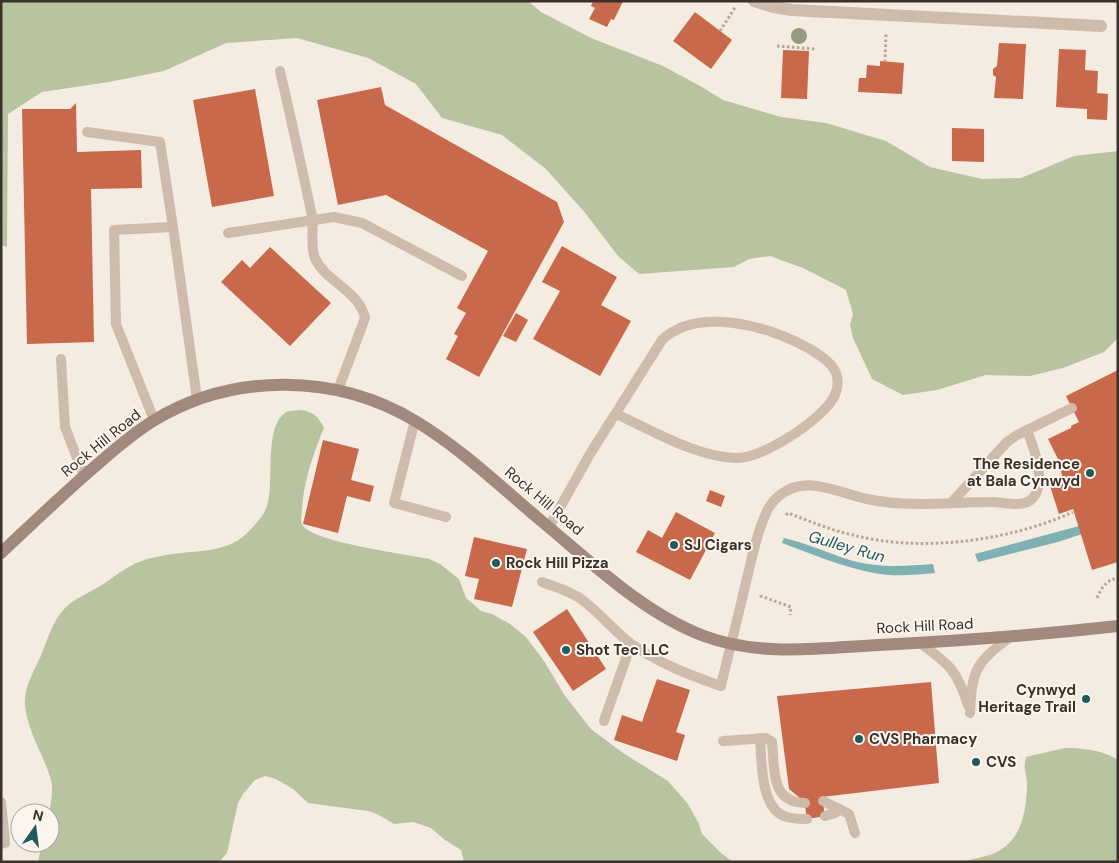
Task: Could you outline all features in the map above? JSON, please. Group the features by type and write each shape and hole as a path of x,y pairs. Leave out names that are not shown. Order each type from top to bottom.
{"main road":[{"name":"Rock Hill Road","path":"1,553 84,476 129,437 154,420 197,399 240,388 270,385 314,385 364,397 415,420 449,443 625,589 665,617 702,635 747,646 786,650 1009,638 1118,626"}],"street":[{"path":"754,1 784,9 1101,26"},
{"path":"885,1 887,14"}],"lane":[{"path":"280,71 313,219 314,257 321,267 353,297 363,309 365,318 338,390"},
{"path":"87,132 160,142 197,399"},
{"path":"228,233 334,217 362,224 462,276"},
{"path":"154,420 116,324 114,230 173,226"},
{"path":"549,527 590,454 662,340 669,333 694,324 720,322 751,326 793,340 822,356 837,374 835,394 828,407 796,432 774,446 753,456 737,458 718,456 693,449 616,414"},
{"path":"61,359 65,427 84,476"},
{"path":"952,502 1007,442 1072,408"},
{"path":"415,420 394,503 446,517"},
{"path":"542,582 580,599 631,644 654,658 678,670 722,686 751,562 765,517 773,501 780,494 797,486 806,485 897,504 929,505 952,502 1001,502 1016,504 1026,502 1033,498 1038,487 1039,476 1037,460 1027,430"},
{"path":"920,643 944,660 952,669 963,690 970,713 971,689 982,659 1009,638"},
{"path":"604,721 631,644"},
{"path":"760,738 766,795 770,804 782,816 807,819"},
{"path":"723,741 770,739 772,742 778,790 785,798 791,801 805,803"},
{"path":"823,801 849,814 855,833"},
{"path":"1,802 5,844 1,844"},
{"path":"824,816 835,813 840,808"}],"path":[{"path":"720,31 740,1"},
{"path":"885,62 887,14"},
{"path":"777,46 815,49"},
{"path":"782,520 788,513 828,528 866,538 891,542 935,544 986,538 1051,522 1073,512"},
{"path":"1097,598 1105,583 1111,579 1118,578"},
{"path":"763,587 761,596 791,607 790,616"}],"green space":[{"path":"1,1 528,1 541,12 591,38 663,66 723,100 781,117 826,123 886,141 930,167 982,179 1021,178 1074,156 1118,151 1118,338 1104,352 1063,368 1030,376 986,375 937,390 903,395 872,379 853,338 850,325 853,314 846,290 803,268 770,256 749,259 734,267 639,274 618,256 586,214 546,169 502,135 442,118 416,84 368,58 297,38 226,43 164,71 109,82 42,92 8,114 7,247 1,245"},
{"path":"301,410 309,412 320,420 324,428 307,477 303,498 302,524 309,530 339,542 429,559 440,564 459,579 466,598 481,611 492,614 510,624 526,637 544,661 565,696 591,729 623,753 668,781 688,804 699,824 702,834 733,862 464,862 461,850 431,828 413,822 394,824 368,811 308,803 293,789 276,779 265,776 255,780 238,803 227,853 219,862 38,862 40,853 60,853 60,803 51,803 51,780 32,734 26,715 25,698 29,680 57,619 73,601 136,563 161,556 210,550 233,543 243,537 261,518 267,506 274,430 279,419 289,411"},
{"path":"1065,748 1093,750 1118,760 1118,862 961,862 995,853 1011,841 1020,825 1025,807 1027,783 1026,757"}],"water":[{"path":"1079,526 1082,534 1058,542 978,562 975,554"},
{"path":"784,538 853,561 873,565 933,564 935,573 897,575 862,570 827,560 782,543"}],"building":[{"path":"593,1 623,1 614,20 611,19 607,27 589,19 595,8 591,6"},
{"path":"695,12 732,40 711,69 673,41"},
{"path":"999,43 1026,44 1023,99 994,98 996,77 993,75 993,69 997,66"},
{"path":"1059,49 1086,50 1085,70 1098,71 1097,93 1108,94 1107,120 1087,119 1087,109 1056,107"},
{"path":"783,50 809,51 807,99 781,98"},
{"path":"880,61 904,63 902,94 858,92 859,78 866,78 867,65 880,66"},
{"path":"381,87 385,105 557,202 564,222 479,377 446,359 458,336 454,334 466,313 457,308 488,251 386,195 338,205 317,100"},
{"path":"255,89 274,196 212,207 193,100"},
{"path":"76,103 77,152 141,150 142,188 91,189 94,342 27,344 22,109 70,109"},
{"path":"952,128 984,129 984,162 952,161"},
{"path":"562,246 617,277 601,305 631,321 600,376 533,339 560,291 542,282"},
{"path":"270,247 331,303 290,346 221,282 242,260 250,268"},
{"path":"516,313 528,320 516,342 503,336"},
{"name":"The Residence at Bala Cynwyd","path":"1118,370 1118,562 1092,570 1073,509 1059,514 1049,483 1063,479 1060,468 1062,467 1048,439 1079,422 1066,396"},
{"path":"323,440 359,449 351,480 374,486 370,502 347,496 338,533 303,524"},
{"path":"710,490 725,496 721,507 706,501"},
{"name":"SJ Cigars","path":"676,512 715,533 690,580 636,552 648,530 662,538"},
{"name":"Rock Hill Pizza","path":"474,537 527,549 512,607 474,599 479,579 465,576"},
{"path":"567,609 606,669 573,691 533,632"},
{"path":"657,679 690,690 676,732 685,735 677,761 614,740 622,715 642,722"},
{"name":"CVS Pharmacy","path":"931,682 939,783 822,797 825,816 807,819 804,799 801,799 789,789 777,696"}],"place":[{"name":"The Residence at Bala Cynwyd","path":"1090,473"},
{"name":"SJ Cigars","path":"674,545"},
{"name":"Rock Hill Pizza","path":"496,563"},
{"name":"Shot Tec LLC","path":"566,650"},
{"name":"Cynwyd Heritage Trail","path":"1086,699"},
{"name":"CVS Pharmacy","path":"859,739"},
{"name":"CVS","path":"976,762"}],"water label":[{"name":"Gulley Run","path":"847,546"}]}
